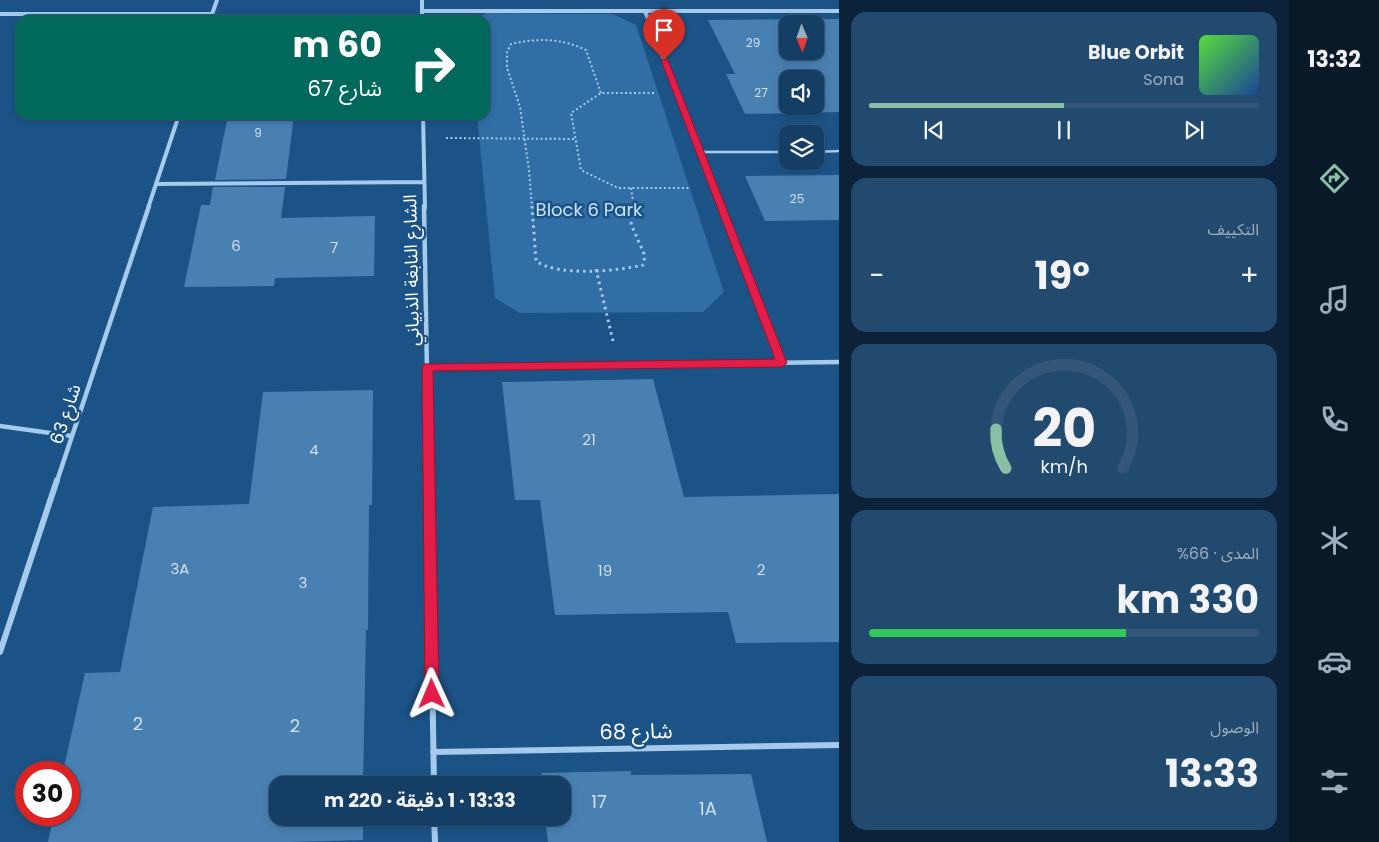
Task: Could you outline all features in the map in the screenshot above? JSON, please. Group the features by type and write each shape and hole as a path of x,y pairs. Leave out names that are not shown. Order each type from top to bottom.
{"street":[{"path":"0,14 212,14 217,0"},
{"path":"422,0 422,15"},
{"path":"422,11 839,11"},
{"path":"645,11 782,363"},
{"name":"شارع 63","path":"0,652 177,120"},
{"name":"الشارع النابغة الذبياني","path":"423,120 434,776"},
{"path":"156,184 424,182"},
{"path":"427,367 839,362"},
{"path":"0,426 72,436"},
{"name":"شارع 68","path":"433,752 839,745"},
{"path":"434,826 435,842"}],"lane":[{"path":"700,152 779,152"},
{"path":"824,152 839,152"}],"path":[{"path":"601,93 586,50 580,47 561,40 522,41 511,44 507,52 507,68 520,107 531,188 536,261 548,268 632,269 643,265 645,256 630,224 635,213 631,188"},
{"path":"677,93 601,93 571,113 580,170 618,188 714,188"},
{"path":"424,138 575,139"},
{"path":"596,269 618,365"}],"green space":[{"name":"Block 6 Park","path":"487,13 613,14 636,25 724,292 703,312 520,313 495,298 477,120 490,120 490,15 483,15"}],"building":[{"path":"779,19 779,60 824,60 824,19 839,19 839,112 824,112 824,70 779,70 779,113 745,114 726,74 735,74 708,20"},
{"path":"227,120 293,120 286,179 215,180"},
{"path":"839,175 839,220 765,221 745,176"},
{"path":"213,187 285,187 281,218 375,216 374,276 275,278 274,286 184,287 201,205 210,205"},
{"path":"653,379 684,497 839,494 839,642 736,643 728,612 555,615 540,500 515,500 502,382"},
{"path":"373,390 372,505 369,505 368,630 366,630 363,776 269,776 269,826 363,826 363,840 291,842 48,842 52,826 80,826 80,761 65,761 85,673 120,672 153,507 249,504 263,392"},
{"path":"631,771 631,775 751,774 767,842 548,842 546,826 571,826 571,776 541,776 541,773"}],"route":[{"path":"432,694 427,367 782,363 664,60"}]}
